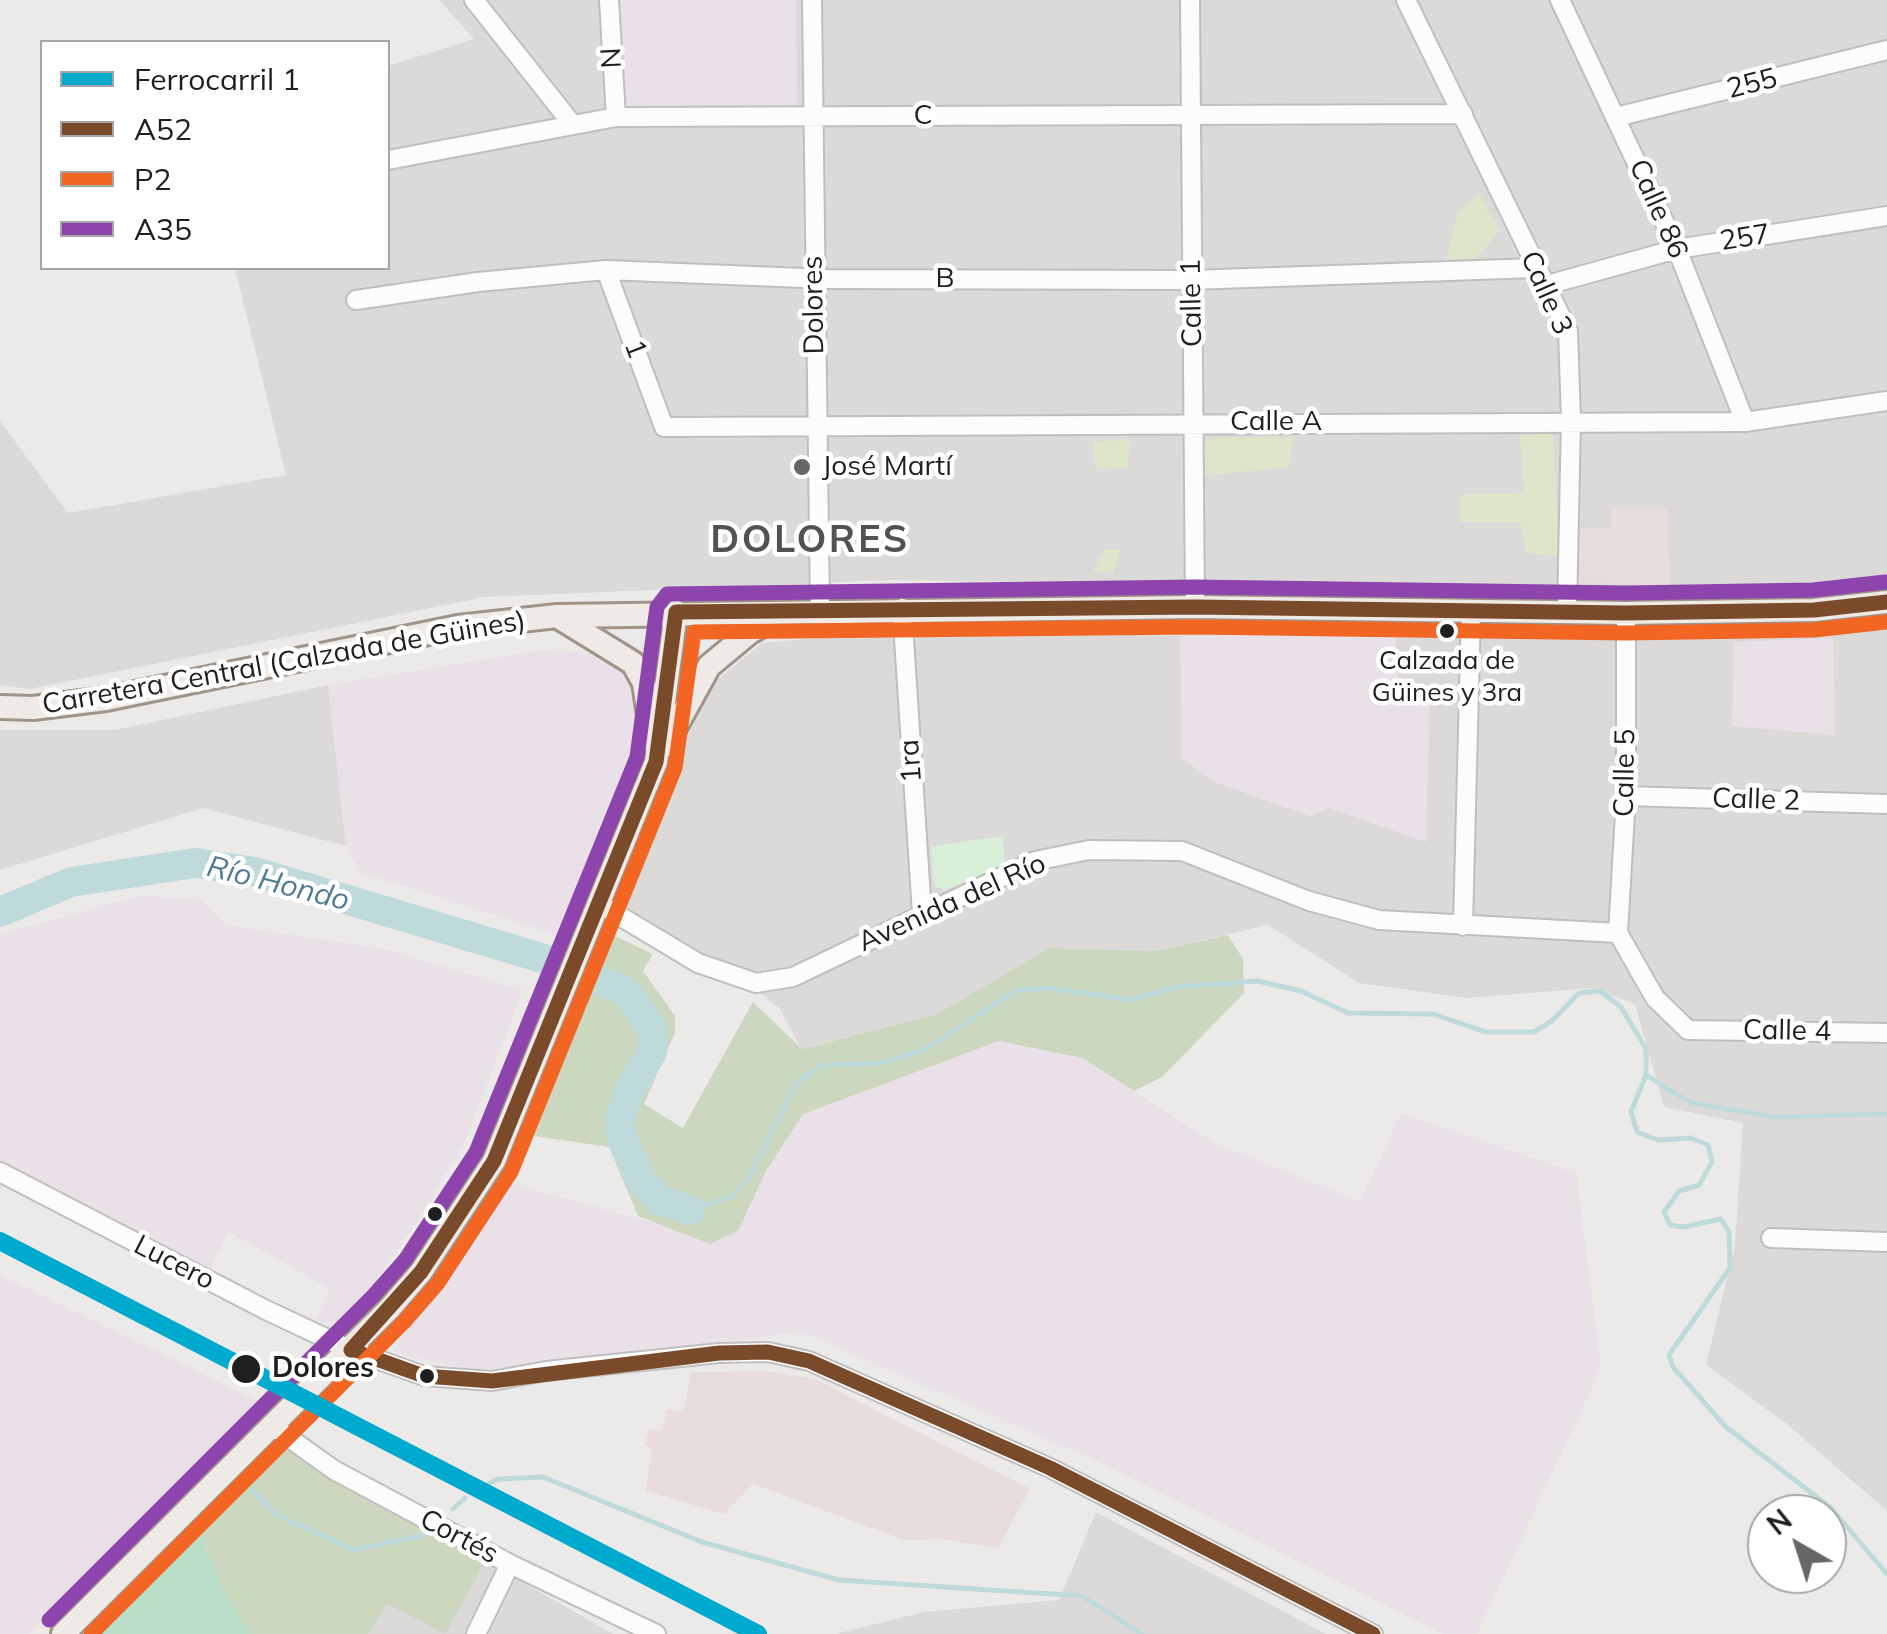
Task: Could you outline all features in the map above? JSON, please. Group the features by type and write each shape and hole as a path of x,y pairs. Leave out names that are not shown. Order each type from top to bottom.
{"main road":[{"name":"Carretera Central (Calzada de Güines)","path":"0,708 106,699 458,627 557,616 902,608 1195,607 1626,613 1814,610 1887,602"},
{"path":"63,1634 351,1350 421,1272 494,1161 656,762 709,666 750,632 788,610"},
{"path":"656,762 676,612"},
{"path":"557,616 633,663 644,683 656,762"}],"street":[{"path":"474,0 573,124"},
{"name":"N","path":"609,0 616,116"},
{"name":"Dolores","path":"812,0 820,610"},
{"name":"Calle 1","path":"1190,0 1194,116 1190,280 1195,607"},
{"name":"Calle 3","path":"1406,0 1568,331 1571,420 1566,612"},
{"name":"Calle 86","path":"1560,0 1677,249 1745,422"},
{"name":"255","path":"1616,118 1887,50"},
{"name":"C","path":"390,160 616,116 1463,114"},
{"name":"257","path":"1547,285 1677,249 1887,216"},
{"name":"B","path":"356,300 478,282 606,270 813,279 1190,280 1535,268"},
{"name":"1","path":"606,270 664,428"},
{"name":"Calle A","path":"664,428 1745,422 1887,401"},
{"name":"1ra","path":"902,608 922,914"},
{"path":"1463,926 1472,611"},
{"name":"Calle 5","path":"1618,933 1626,796 1626,613"},
{"name":"Calle 2","path":"1626,796 1887,804"},
{"name":"Avenida del Río","path":"598,903 698,964 756,983 793,976 1035,861 1089,850 1182,851 1309,901 1378,920 1618,933"},
{"name":"Calle 4","path":"1618,933 1655,998 1688,1030 1887,1033"},
{"name":"Lucero","path":"0,1172 351,1350 424,1376 492,1381 546,1370 719,1353 768,1352 809,1361 1050,1468 1373,1634"},
{"path":"1771,1238 1887,1242"},
{"name":"Cortés","path":"271,1425 334,1470 510,1564 656,1634"},
{"path":"476,1634 510,1564"}],"shaded area":[{"path":"439,0 1887,0 1887,583 1754,598 1655,592 891,580 485,597 30,689 0,685 0,421 68,513 286,475 235,270 390,270 390,65 474,39"},
{"path":"612,0 796,0 797,109 613,111"},
{"path":"1611,509 1667,509 1670,586 1574,583 1575,528 1611,528"},
{"path":"1887,621 1887,1511 1787,1424 1706,1365 1735,1245 1743,1123 1664,1107 1635,1004 1592,988 1467,998 1359,983 1268,925 1156,951 1049,948 937,1014 801,1049 780,1009 745,980 727,975 611,902 712,684 762,643 916,629 1180,636 1395,632 1738,637"},
{"path":"1395,632 1399,693 1430,693 1426,842 1329,808 1310,816 1214,782 1182,758 1180,636"},
{"path":"1833,638 1835,735 1732,726 1734,642"},
{"path":"543,650 591,653 618,662 636,684 641,713 624,790 555,934 359,872 346,846 328,685"},
{"path":"328,685 346,846 203,808 0,870 0,730 115,730"},
{"path":"140,896 200,899 226,925 380,948 523,990 465,1142 410,1232 348,1320 313,1324 330,1289 229,1232 208,1273 0,1164 0,934"},
{"path":"999,1041 1082,1058 1215,1143 1360,1202 1401,1113 1576,1173 1601,1368 1477,1634 1443,1634 1088,1457 803,1332 474,1371 394,1353 424,1296 506,1182 651,1222 738,1231 766,1171 802,1114"},
{"path":"0,1275 260,1402 29,1634 0,1634"},
{"path":"763,1371 815,1379 1030,1489 998,1548 943,1539 904,1540 753,1484 724,1514 646,1491 652,1448 645,1445 649,1429 662,1431 667,1409 684,1411 691,1372"},
{"path":"1096,1512 1326,1634 835,1634 924,1612 1059,1600"},
{"path":"486,1561 613,1634 368,1634 387,1604 445,1633"}],"green space":[{"path":"1480,194 1500,231 1476,258 1446,260 1458,211"},
{"path":"1553,434 1559,556 1526,553 1520,522 1460,522 1461,494 1524,493 1520,435"},
{"path":"1292,437 1290,467 1200,476 1206,438"},
{"path":"1130,439 1128,468 1095,469 1093,442"},
{"path":"1105,549 1121,550 1113,573 1092,572"},
{"path":"648,642 658,647 656,680 640,651"},
{"path":"1003,836 1005,867 944,890 934,886 931,846"},
{"path":"613,935 653,954 643,971 675,1016 675,1033 644,1104 683,1128 753,1002 802,1049 937,1014 1049,948 1156,951 1228,935 1243,959 1244,993 1162,1077 1134,1091 1082,1058 999,1041 803,1114 766,1171 738,1231 710,1244 638,1216 609,1147 534,1136"},
{"path":"284,1446 486,1561 445,1634 387,1604 368,1634 250,1634 222,1588 199,1530"},
{"path":"199,1530 222,1588 250,1634 92,1634"}],"pier":[{"path":"571,924 601,936 570,1020 537,1007"}],"waterway":[{"name":"Río Hondo","path":"0,912 71,882 195,863 255,872 555,962"},
{"name":"Río Hondo","path":"587,975 628,993 653,1031 652,1052 628,1092 620,1119 622,1139 642,1181 661,1201 690,1210"},
{"name":"Río Hondo","path":"690,1210 732,1196 748,1180 798,1082 821,1065 883,1063 925,1049 1017,990 1049,988 1130,1000 1176,987 1258,981 1301,991 1348,1013 1433,1014 1486,1032 1534,1032 1552,1021 1579,993 1600,991 1621,1007 1646,1049 1646,1075 1631,1112 1637,1132 1658,1140 1691,1138 1708,1145 1712,1162 1699,1185 1679,1191 1664,1212 1670,1225 1683,1227 1721,1219 1729,1232 1730,1268 1669,1355 1673,1367 1726,1427 1831,1508 1887,1574"},
{"path":"1646,1075 1691,1103 1775,1117 1887,1114"},
{"path":"486,1485 498,1479 543,1477 702,1542 839,1580 1082,1596 1142,1634"},
{"path":"250,1488 275,1514 353,1550 423,1535"},
{"path":"453,1509 465,1498"}],"rail line":[{"name":"1","path":"0,1241 758,1634"}],"transit line":[{"name":"A35","path":"49,1620 374,1295 405,1260 476,1152 637,757 657,607 667,594 1195,587 1626,593 1813,590 1885,582"},
{"name":"A52","path":"351,1350 421,1272 494,1161 656,762 676,612 1195,607 1626,613 1814,610 1887,602"},
{"name":"P2","path":"91,1634 404,1322 438,1283 511,1172 675,768 694,632 1195,627 1626,633 1814,630 1887,622"},
{"name":"A52","path":"351,1350 424,1376 492,1381 719,1353 768,1352 809,1361 1050,1468 1373,1634"}],"place":[{"name":"José Martí","path":"802,467"},
{"name":"Calzada de Güines y 3ra","path":"1447,631"},
{"name":"Dolores","path":"246,1369"}],"district":[{"name":"DOLORES","path":"810,541"}]}
